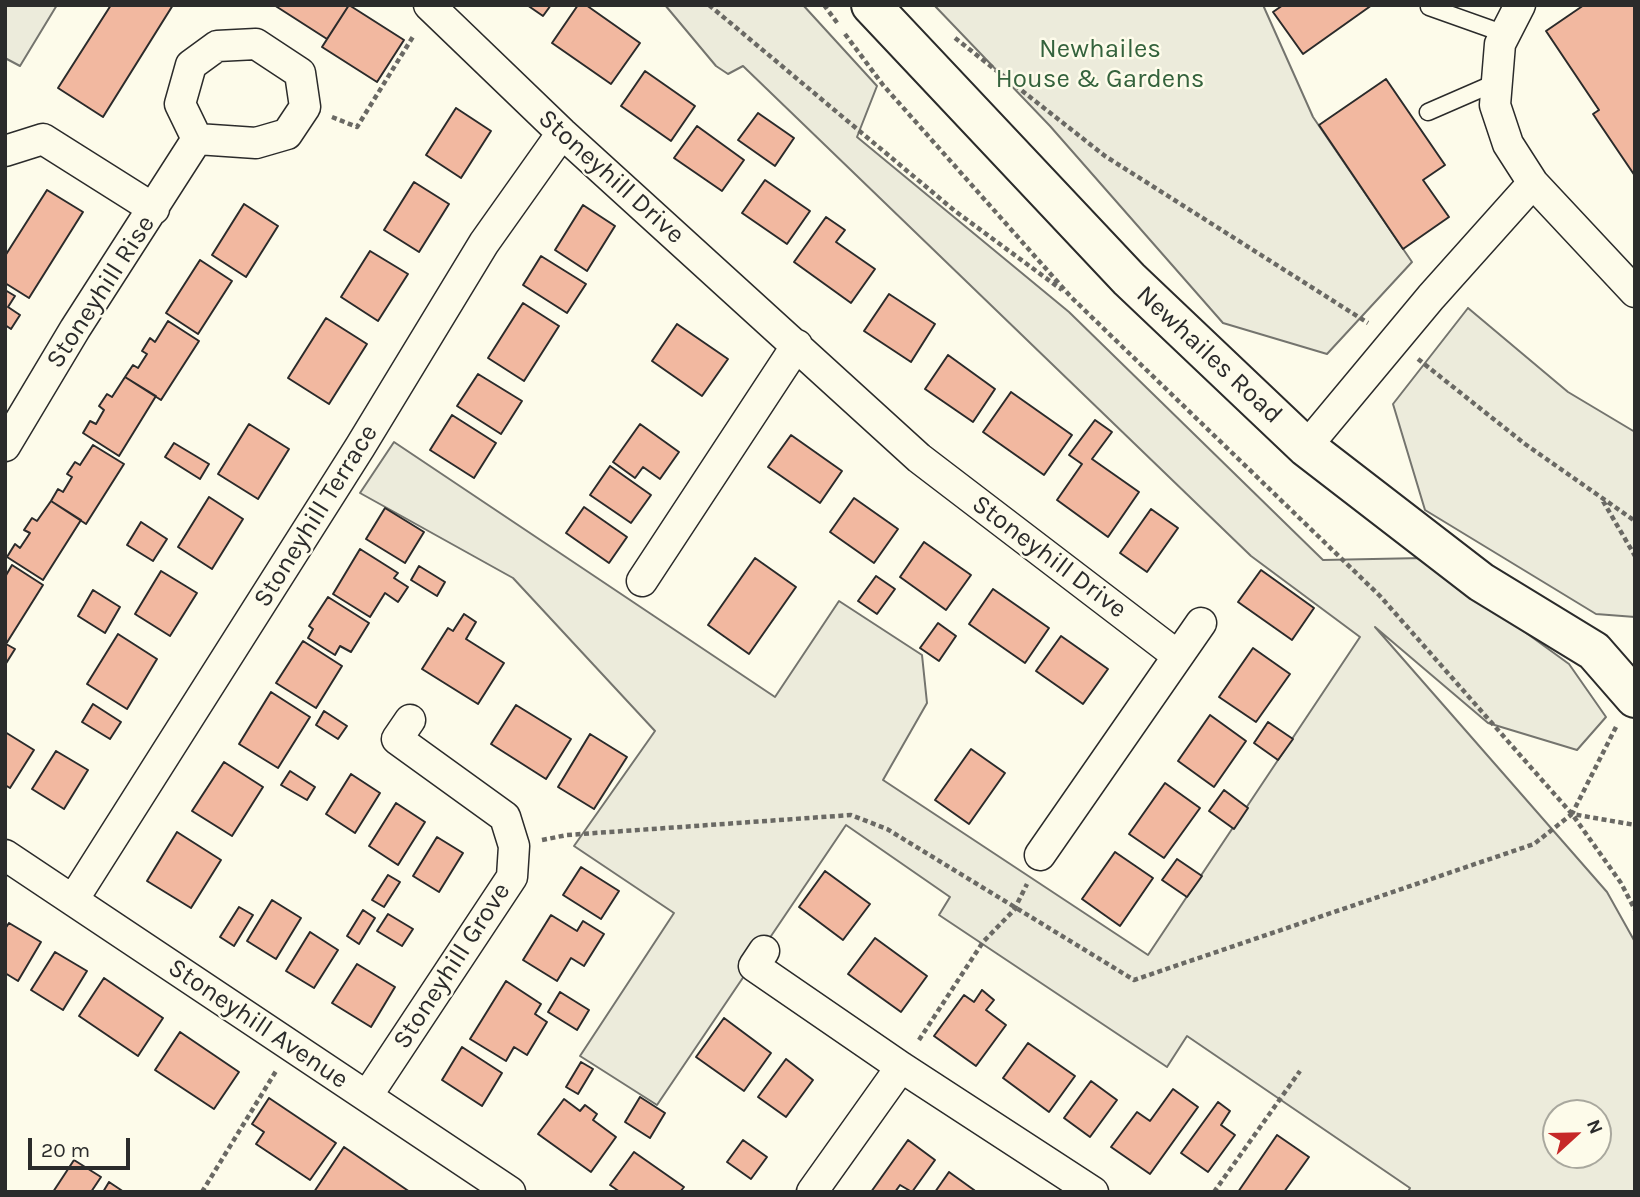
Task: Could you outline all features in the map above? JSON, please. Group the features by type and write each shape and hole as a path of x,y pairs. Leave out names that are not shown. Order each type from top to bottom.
{"main road":[{"name":"Newhailes Road","path":"871,5 1129,279 1306,447 1481,582 1594,651 1634,685"}],"street":[{"path":"1520,5 1500,44 1494,105 1508,144 1533,183 1635,292"},
{"name":"Stoneyhill Drive","path":"430,6 562,133 919,458 1178,656"},
{"path":"256,44 300,73 305,107 287,134 256,143 197,139 180,104 191,65 217,47 256,44"},
{"name":"Stoneyhill Terrace","path":"73,900 360,447 484,243 562,133"},
{"path":"5,151 43,139 154,209"},
{"name":"Stoneyhill Rise","path":"5,446 75,329 197,139"},
{"path":"1306,447 1395,340 1533,183"},
{"path":"642,582 797,345"},
{"path":"1040,855 1201,623"},
{"name":"Stoneyhill Grove","path":"367,1096 512,877 514,846 505,817 397,739 410,720"},
{"name":"Stoneyhill Avenue","path":"5,855 510,1192"},
{"path":"764,951 754,966 901,1067 1093,1192"},
{"path":"813,1192 901,1067"}],"lane":[{"path":"1429,7 1505,34"},
{"path":"1428,112 1497,82"}],"path":[{"path":"709,5 955,211 1071,297"},
{"path":"824,5 883,85 1071,297 1380,596 1572,814 1621,883 1635,911"},
{"path":"305,107 357,127 430,6"},
{"path":"945,30 1105,156 1395,340 1525,444 1635,521"},
{"path":"1601,497 1635,556"},
{"path":"1572,814 1634,685"},
{"path":"1572,814 1635,825"},
{"path":"901,1067 983,942 1014,910 1040,855"},
{"path":"201,1192 291,1046"},
{"path":"1214,1192 1300,1071"}],"green space":[{"path":"5,5 57,5 20,66 5,58"},
{"path":"665,5 803,5 877,86 857,137 1069,312 1323,560 1423,558 1569,664 1606,717 1577,750 1488,723 1375,627 1607,892 1635,942 1635,1192 1408,1192 1410,1188 1187,1036 1167,1067 939,915 950,897 846,825 657,1105 580,1056 674,913 574,846 655,731 513,578 360,493 394,442 775,697 839,601 922,655 927,703 883,780 1148,955 1360,637 1251,556 743,66 728,74 716,66"},
{"name":"Newhailes House & Gardens","path":"934,5 1263,5 1313,117 1412,262 1327,354 1223,323 1050,126"},
{"path":"1468,308 1568,392 1635,432 1635,617 1596,614 1425,510 1393,404"}],"building":[{"path":"111,5 173,5 103,117 58,88"},
{"path":"274,5 349,5 327,39"},
{"path":"349,5 404,40 377,82 322,47"},
{"path":"527,5 551,5 543,16"},
{"path":"578,5 586,5 640,43 611,84 552,43"},
{"path":"1283,5 1372,5 1303,54 1273,12"},
{"path":"1584,5 1635,5 1635,176 1593,114 1599,110 1546,31"},
{"path":"645,71 695,106 671,141 621,106"},
{"path":"1386,79 1445,165 1423,180 1449,217 1403,249 1319,125"},
{"path":"456,108 491,131 461,178 426,155"},
{"path":"758,113 794,138 775,166 738,140"},
{"path":"697,126 744,160 722,191 674,158"},
{"path":"765,180 810,211 787,244 742,213"},
{"path":"414,182 449,204 419,252 384,230"},
{"path":"47,190 83,212 29,298 5,283 5,256"},
{"path":"244,204 278,226 246,277 212,255"},
{"path":"583,205 615,226 587,271 555,250"},
{"path":"826,217 845,230 836,242 875,269 851,303 794,262"},
{"path":"370,251 408,274 378,321 341,297"},
{"path":"541,256 586,284 567,313 523,285"},
{"path":"200,260 232,281 198,334 166,313"},
{"path":"5,290 15,296 8,307 20,315 11,329 5,325"},
{"path":"889,294 935,324 911,362 864,331"},
{"path":"523,303 559,326 524,381 488,358"},
{"path":"326,318 367,344 329,404 288,378"},
{"path":"168,321 199,341 161,400 125,377 133,365 138,368 147,354 142,351 150,338 155,342"},
{"path":"677,324 728,359 702,396 652,361"},
{"path":"948,355 995,389 973,422 925,389"},
{"path":"478,374 522,401 501,434 457,406"},
{"path":"125,377 156,396 119,456 83,433 90,421 96,424 104,410 99,406 107,394 112,397"},
{"path":"1011,392 1072,435 1044,475 983,432"},
{"path":"452,415 496,443 474,478 430,450"},
{"path":"1095,420 1112,432 1092,459 1139,492 1108,537 1057,500 1082,464 1069,455"},
{"path":"249,424 289,449 258,499 218,474"},
{"path":"640,424 679,452 660,479 643,467 635,478 613,462"},
{"path":"791,435 842,471 820,503 768,467"},
{"path":"174,443 209,464 200,479 165,457"},
{"path":"93,445 124,464 86,524 51,501 58,489 63,492 72,477 67,474 75,462 80,465"},
{"path":"610,466 651,495 631,523 590,495"},
{"path":"209,497 243,519 212,569 178,547"},
{"path":"854,498 898,529 874,563 830,532"},
{"path":"51,501 81,520 43,580 7,557 15,544 20,548 30,533 24,530 32,518 37,521"},
{"path":"584,507 627,537 609,563 566,533"},
{"path":"385,508 424,532 405,563 366,539"},
{"path":"1151,509 1178,528 1147,572 1120,553"},
{"path":"141,522 167,539 153,561 127,545"},
{"path":"924,542 971,575 946,610 900,577"},
{"path":"360,549 398,573 394,578 408,587 398,602 385,593 370,617 333,594"},
{"path":"755,558 796,587 749,654 708,625"},
{"path":"12,565 43,585 6,644 15,649 5,665 5,577"},
{"path":"419,566 445,582 437,596 411,580"},
{"path":"1261,570 1314,608 1292,640 1238,602"},
{"path":"161,571 197,593 170,636 135,614"},
{"path":"876,576 895,589 877,614 858,601"},
{"path":"993,589 1049,628 1025,663 969,624"},
{"path":"93,590 120,607 105,633 78,616"},
{"path":"328,597 369,623 351,652 340,646 335,655 308,638 313,629 309,626"},
{"path":"464,614 476,622 466,639 504,663 478,704 422,669 448,628 453,631"},
{"path":"938,623 956,636 939,661 920,648"},
{"path":"118,634 157,659 127,709 87,684"},
{"path":"1061,636 1108,669 1083,704 1036,671"},
{"path":"303,641 342,666 316,708 276,683"},
{"path":"1253,648 1290,674 1256,722 1219,697"},
{"path":"271,692 310,717 278,768 239,744"},
{"path":"93,704 121,722 110,739 82,722"},
{"path":"516,705 571,739 546,779 491,744"},
{"path":"324,711 347,726 338,739 316,725"},
{"path":"1210,715 1246,741 1214,787 1178,761"},
{"path":"1268,722 1293,739 1278,760 1254,743"},
{"path":"5,732 34,750 10,788 5,785"},
{"path":"590,734 627,757 594,809 558,787"},
{"path":"971,749 1005,773 969,824 935,800"},
{"path":"56,751 88,770 64,809 32,789"},
{"path":"224,762 263,787 232,836 192,811"},
{"path":"290,771 315,787 307,800 281,785"},
{"path":"351,774 380,793 355,833 326,814"},
{"path":"1165,783 1200,808 1164,858 1129,834"},
{"path":"1224,790 1248,808 1234,829 1209,811"},
{"path":"396,803 425,822 398,865 369,846"},
{"path":"177,832 221,860 191,908 147,881"},
{"path":"437,837 463,853 439,892 413,876"},
{"path":"1115,852 1153,878 1120,926 1082,899"},
{"path":"1177,859 1202,876 1187,897 1162,880"},
{"path":"581,867 619,891 601,919 563,895"},
{"path":"825,871 870,904 843,940 799,907"},
{"path":"388,875 400,882 384,907 372,900"},
{"path":"272,900 301,918 276,959 247,941"},
{"path":"239,907 253,915 234,946 220,937"},
{"path":"363,910 375,918 359,944 347,936"},
{"path":"388,914 413,929 402,946 377,931"},
{"path":"551,915 577,931 583,921 604,934 584,966 571,958 557,981 523,960"},
{"path":"9,923 41,942 18,981 5,973 5,929"},
{"path":"310,932 338,950 314,988 286,971"},
{"path":"875,938 927,976 901,1012 848,974"},
{"path":"55,952 87,971 63,1010 31,990"},
{"path":"357,964 395,987 371,1027 332,1003"},
{"path":"104,978 163,1018 138,1056 79,1016"},
{"path":"506,981 541,1004 535,1014 547,1022 527,1055 514,1047 506,1061 470,1039"},
{"path":"982,990 994,1000 986,1010 1006,1025 976,1066 934,1036 964,995 974,1002"},
{"path":"560,992 589,1010 577,1030 548,1012"},
{"path":"724,1018 771,1053 744,1091 696,1057"},
{"path":"180,1032 239,1072 214,1109 155,1070"},
{"path":"1028,1043 1075,1076 1049,1112 1003,1078"},
{"path":"462,1047 502,1073 482,1106 442,1080"},
{"path":"786,1059 813,1080 786,1117 758,1097"},
{"path":"581,1062 593,1069 578,1094 566,1087"},
{"path":"1091,1081 1117,1100 1090,1137 1064,1118"},
{"path":"1173,1089 1198,1107 1150,1174 1111,1147 1137,1112 1150,1121"},
{"path":"640,1097 665,1113 650,1138 625,1122"},
{"path":"269,1098 336,1143 310,1180 256,1144 264,1132 252,1124"},
{"path":"564,1099 580,1111 585,1105 597,1114 593,1120 616,1137 591,1172 538,1134"},
{"path":"1218,1102 1230,1111 1221,1125 1235,1135 1208,1172 1181,1153"},
{"path":"1277,1135 1309,1157 1284,1192 1238,1192"},
{"path":"743,1140 767,1157 751,1179 727,1162"},
{"path":"908,1140 935,1160 912,1192 900,1185 895,1192 871,1192"},
{"path":"344,1147 410,1192 314,1192"},
{"path":"634,1152 684,1187 680,1192 620,1192 610,1185"},
{"path":"74,1160 101,1177 91,1192 53,1192"},
{"path":"949,1172 974,1190 976,1192 935,1192"},
{"path":"109,1182 124,1192 103,1192"}]}
